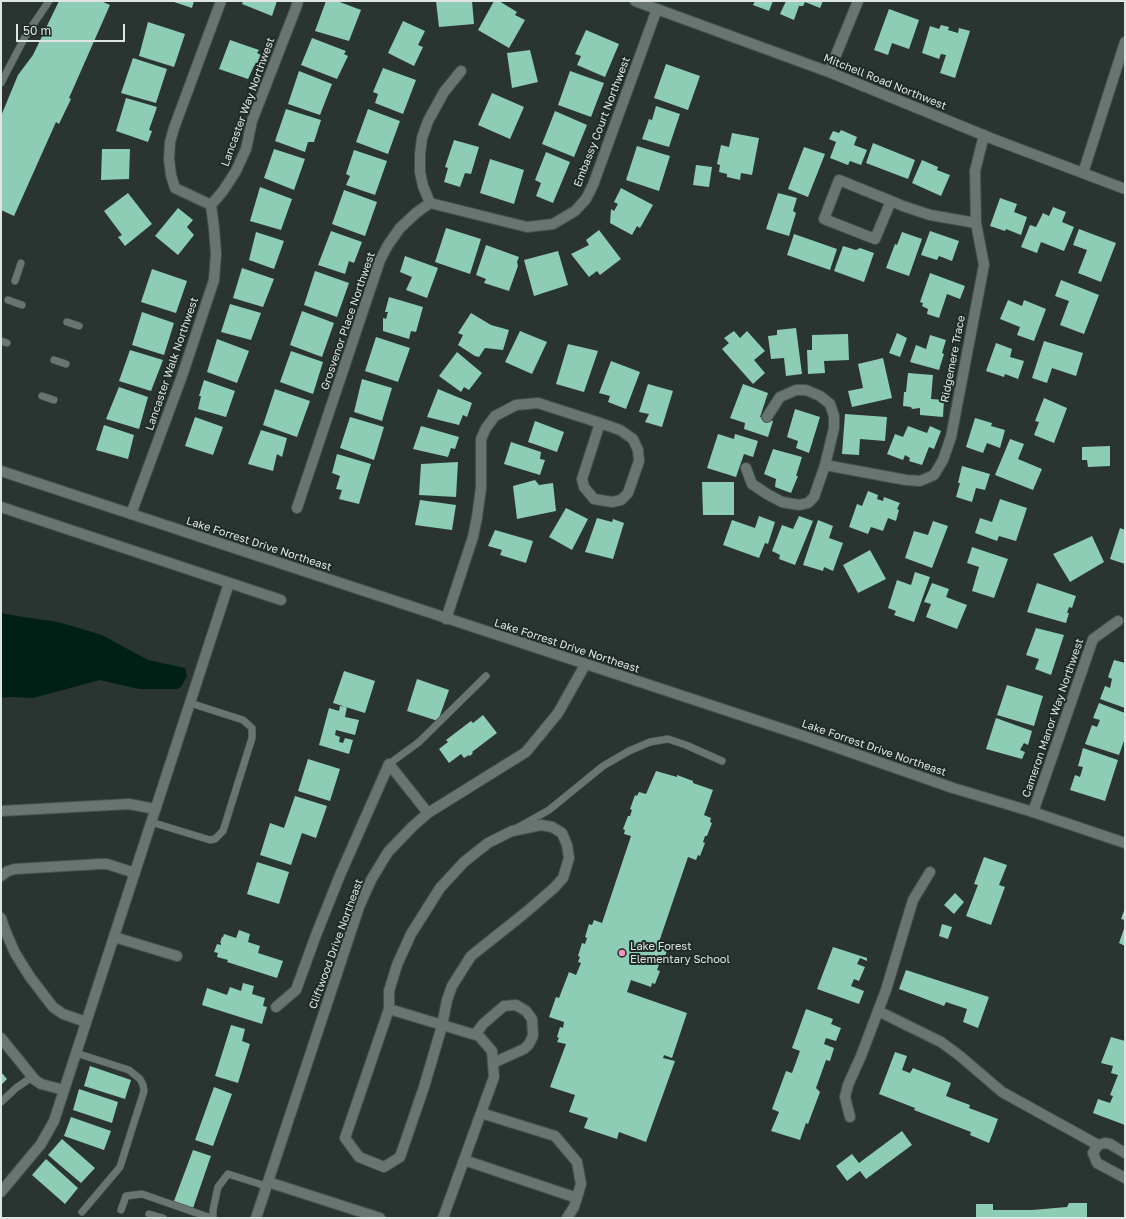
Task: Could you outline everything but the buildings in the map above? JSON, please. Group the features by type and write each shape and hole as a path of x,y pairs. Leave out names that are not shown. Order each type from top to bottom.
{"street":[{"path":"211,205 175,188 171,175 169,159 170,142 174,128 221,1"},
{"name":"Lancaster Way Northwest","path":"211,205 223,191 243,157 252,121 298,1"},
{"name":"Mitchell Road Northwest","path":"635,1 829,72 1125,189"},
{"path":"829,72 858,1"},
{"name":"Embassy Court Northwest","path":"430,203 527,227 553,224 575,211 586,199 593,185 657,9"},
{"path":"1083,172 1125,42"},
{"path":"430,203 423,186 420,172 422,138 428,121 444,92 460,71"},
{"name":"Ridgemere Trace","path":"825,465 906,480 920,480 934,475 943,460 951,437 984,265 976,223 975,171 984,134"},
{"path":"891,201 875,239 824,219 840,180 930,215 976,223"},
{"name":"Grosvenor Place Northwest","path":"297,508 380,260 400,228 416,213 430,203"},
{"name":"Lancaster Walk Northwest","path":"131,514 182,376 214,280 216,254 211,205"},
{"path":"746,468 752,484 782,502 799,505 808,503 814,497 825,465 834,428 834,416 830,404 820,396 806,390 796,390 780,397 767,417"},
{"path":"446,619 473,537 481,488 481,439 486,428 496,416 516,405 538,403 600,423 620,430 633,439 638,450 639,461 628,493 621,500 612,502 594,499 584,487 582,479 600,423"},
{"name":"Lake Forrest Drive Northeast","path":"1,471 585,665 801,735 953,788 1033,812 1125,843"},
{"path":"1,507 281,600"},
{"path":"1,1192 46,1137 54,1121 229,583"},
{"name":"Cameron Manor Way Northwest","path":"1033,812 1093,639 1118,621"},
{"name":"Cliftwood Drive Northeast","path":"256,1218 357,913 371,880 388,852 428,813 526,752 558,713 585,665"},
{"path":"276,1007 296,990 340,875 389,764 428,813"},
{"path":"1,811 129,804 155,809"},
{"path":"541,825 552,827 562,833 568,845 569,858 563,878 548,894 471,956 452,986 424,1087 400,1157 384,1167 359,1157 345,1138 389,1009 389,991 397,965 411,934 440,888 464,862 488,843 512,831 541,825"},
{"path":"1,876 8,871 15,869 100,864 107,864 135,873"},
{"path":"850,1116 845,1097 848,1085 861,1056 886,990 913,900 930,872"},
{"path":"1,918 15,953 30,977 53,1007 63,1014 86,1022"},
{"path":"114,937 177,956"},
{"path":"475,1035 483,1024 504,1006 516,1005 526,1011 532,1019 533,1036 529,1044 524,1049 493,1063"},
{"path":"389,1009 479,1036 492,1051 494,1077 443,1218"},
{"path":"878,1011 941,1042 960,1056 1002,1092 1098,1145"},
{"path":"1,1038 32,1077 41,1084 64,1090"},
{"path":"481,1113 555,1136 577,1162 581,1184 574,1207 567,1218"},
{"path":"1125,1153 1110,1144 1105,1143 1098,1145 1093,1153 1097,1163 1125,1178"},
{"path":"464,1160 577,1198"},
{"path":"267,1184 380,1218"}],"lane":[{"path":"1,83 26,35 49,1"},
{"path":"15,281 21,262"},
{"path":"8,300 22,305"},
{"path":"67,322 79,326"},
{"path":"54,360 66,364"},
{"path":"42,396 54,400"},
{"path":"389,764 419,742 486,676"},
{"path":"151,822 210,840 215,839 222,831 252,738 252,728 243,720 190,703"},
{"path":"512,831 549,810 603,766 629,751 650,742 668,739 686,745 722,761"},
{"path":"76,1053 129,1070 140,1079 144,1091 120,1167 82,1212"},
{"path":"1,1102 16,1088 32,1077"},
{"path":"121,1210 126,1196 142,1194 212,1218 218,1187 228,1174 267,1184"},
{"path":"149,1214 163,1218"}],"shaded area":[{"path":"1,613 58,622 102,635 148,660 185,668 187,676 181,687 177,689 139,689 100,680 33,698 1,698"}],"place":[{"name":"Lake Forest Elementary School","path":"622,953"}]}
